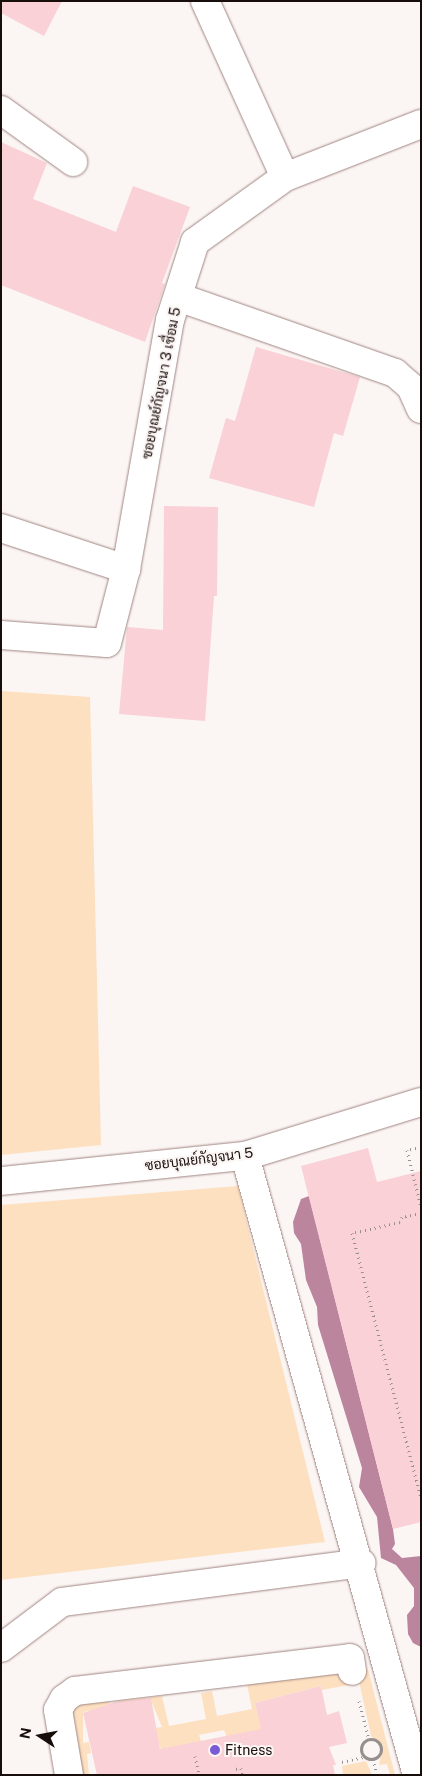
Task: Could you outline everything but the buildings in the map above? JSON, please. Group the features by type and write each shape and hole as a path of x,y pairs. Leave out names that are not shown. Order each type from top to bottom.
{"street":[{"path":"205,1 285,177"},
{"path":"1,110 73,162"},
{"name":"ซอยบุณย์กัญจนา 3 เชื่อม 5","path":"1,635 107,643 126,569 170,320 195,242 285,177 421,124"},
{"path":"178,296 395,373 411,386 421,409"},
{"path":"1,528 126,569"},
{"name":"ซอยบุณย์กัญจนา 5","path":"1,1181 244,1156 421,1102"},
{"path":"244,1156 361,1564 417,1775"},
{"path":"1,1648 62,1602 361,1564"},
{"path":"69,1775 58,1710 64,1698 75,1691 351,1665 384,1651"}],"path":[{"path":"421,1146 407,1150 421,1206"},
{"path":"421,1213 402,1217 400,1222 352,1233 421,1497"},
{"path":"351,1665 369,1740"},
{"path":"365,1756 361,1749 369,1740"},
{"path":"369,1740 379,1744 378,1756 373,1759"},
{"path":"195,1756 199,1775"},
{"path":"342,1762 365,1756 373,1759"},
{"path":"373,1759 377,1775"},
{"path":"236,1770 241,1768 242,1775"}],"shaded area":[{"path":"1,691 90,697 101,1145 1,1155"},
{"path":"238,1186 325,1542 1,1580 1,1205"},
{"path":"309,1196 393,1529 395,1544 392,1549 402,1558 421,1556 421,1647 413,1643 408,1634 407,1615 414,1606 414,1588 396,1565 381,1558 377,1517 359,1487 362,1468 318,1325 317,1307 306,1280 301,1244 294,1233 293,1222 301,1199"},
{"path":"368,1669 395,1775 390,1775 387,1764 379,1765 383,1746 371,1736 357,1672"},
{"path":"346,1673 349,1685 322,1690 321,1686 255,1703 272,1773 231,1747 224,1730 199,1735 201,1741 165,1771 160,1746 150,1729 162,1727 150,1698 123,1703 116,1701 162,1696 169,1726 206,1719 201,1693 212,1691 217,1716 252,1709 247,1684"},
{"path":"110,1701 109,1707 83,1712 83,1743 89,1742 91,1753 87,1754 89,1775 83,1775 73,1711 79,1705"},
{"path":"366,1761 372,1775 343,1774 342,1766"}],"place":[{"name":"Fitness","path":"215,1750"}]}
